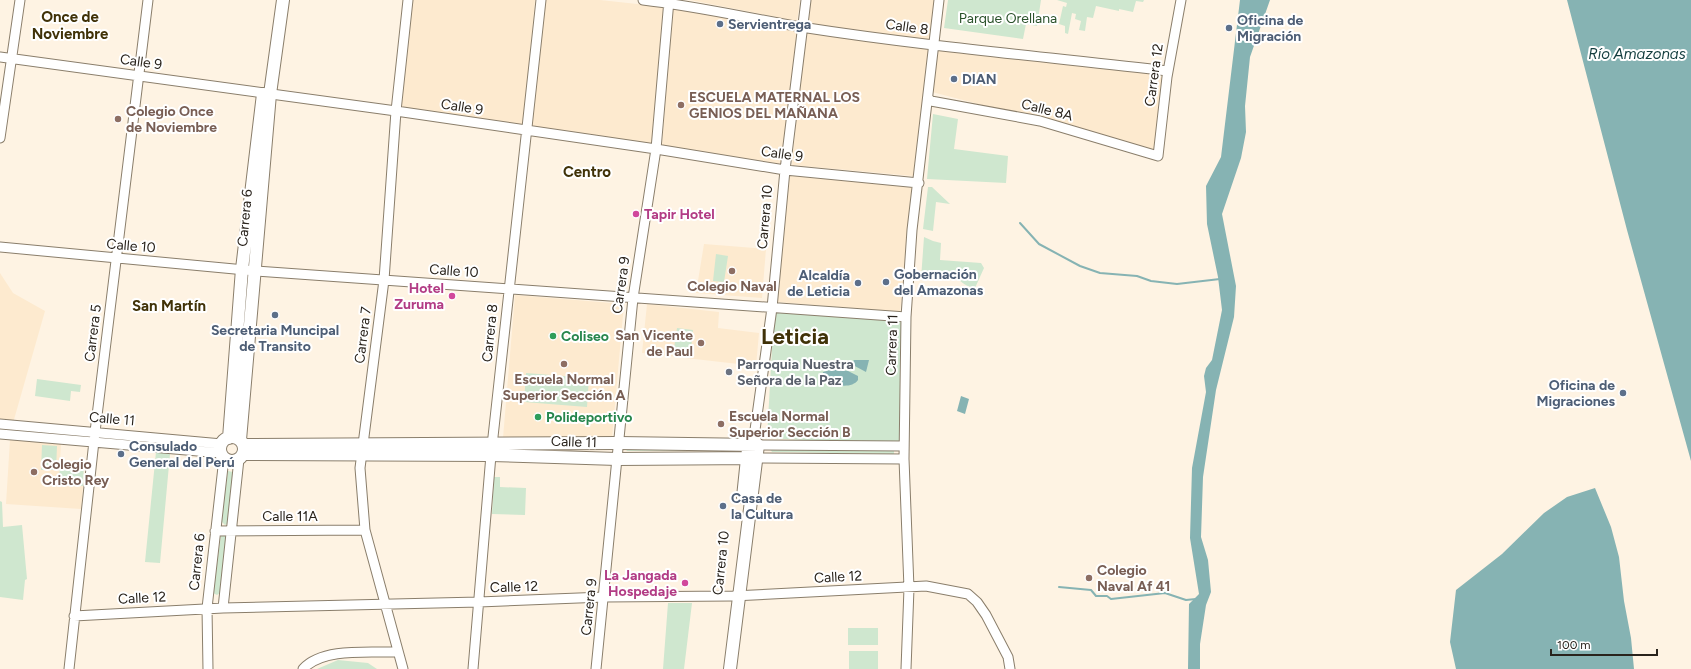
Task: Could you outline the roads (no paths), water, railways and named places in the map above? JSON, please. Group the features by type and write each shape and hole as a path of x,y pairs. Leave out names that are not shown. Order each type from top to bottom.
{"main road":[{"name":"Carrera 6","path":"233,449 256,271 266,94 275,0"},
{"name":"Carrera 6","path":"233,449 242,268 266,94 283,0"},
{"name":"Calle 11","path":"233,449 491,449 619,443 753,442"},
{"name":"Carrera 10","path":"724,669 735,596 753,442"},
{"name":"Calle 11","path":"491,449 617,459 752,458"},
{"name":"Carrera 10","path":"730,669 735,596"}],"street":[{"path":"0,136 20,0"},
{"name":"Carrera 5","path":"69,669 95,432 148,0"},
{"name":"Carrera 7","path":"403,669 366,530 361,486 362,449 384,280 396,111 408,0"},
{"name":"Carrera 8","path":"473,669 491,449 541,0"},
{"name":"Calle 8","path":"643,0 669,1 802,27 933,45 1168,72"},
{"name":"Carrera 10","path":"753,442 772,308 785,170 806,0"},
{"name":"Carrera 11","path":"906,669 909,588 904,459 906,317 912,230 919,183 939,0"},
{"name":"Carrera 12","path":"1158,156 1168,72 1181,0"},
{"name":"Carrera 9","path":"596,669 633,298 656,149 669,1"},
{"name":"Calle 9","path":"0,57 396,111 656,149 785,170 919,183"},
{"name":"Calle 8A","path":"928,98 930,101 1040,121 1158,156"},
{"name":"Calle 10","path":"0,248 117,259 242,268 256,271 906,317"},
{"path":"2,434 3,424"},
{"name":"Calle 11","path":"3,424 95,432 233,449"},
{"name":"Calle 11","path":"2,434 94,443 233,449"},
{"name":"Calle 11","path":"753,442 904,446"},
{"name":"Carrera 6","path":"223,608 232,530 233,449"},
{"name":"Carrera 6","path":"208,669 208,608 215,531 233,449"},
{"name":"Calle 11","path":"752,458 904,459"},
{"name":"Calle 11A","path":"215,531 366,530"},
{"name":"Calle 12","path":"74,616 208,608 479,602 604,597 735,596 926,586 955,590 968,594 977,602 1008,657 1010,669"},
{"path":"303,669 311,661 328,654 398,652"}],"water":[{"path":"1240,0 1270,0 1250,57 1245,106 1246,132 1241,158 1222,214 1236,286 1234,317 1216,390 1203,477 1201,537 1208,560 1211,592 1206,605 1200,644 1200,669 1188,669 1189,604 1199,594 1190,538 1192,468 1206,392 1204,376 1206,368 1212,360 1222,310 1218,277 1207,224 1206,186 1221,157"},
{"name":"Río Amazonas","path":"1567,0 1691,0 1691,461 1627,230"},
{"path":"854,360 869,360 866,372 851,364"},
{"path":"834,369 848,371 858,376 858,380 851,385 841,386 822,379 823,372"},
{"path":"961,396 969,399 965,414 957,411"},
{"path":"1595,488 1611,527 1619,557 1634,669 1456,669 1450,642 1456,590 1502,554 1544,513 1567,497"}],"waterway":[{"path":"1020,223 1039,244 1080,266 1100,273 1137,276 1151,281 1177,284 1220,279"},
{"path":"1059,587 1091,590 1096,596 1107,596 1111,599 1165,593 1186,600 1196,599"}],"place":[{"name":"Servientrega","path":"720,24"},
{"name":"Oficina de Migración","path":"1229,28"},
{"name":"DIAN","path":"954,79"},
{"name":"ESCUELA MATERNAL LOS GENIOS DEL MAÑANA","path":"681,105"},
{"name":"Colegio Once de Noviembre","path":"118,119"},
{"name":"Tapir Hotel","path":"636,214"},
{"name":"Colegio Naval","path":"732,271"},
{"name":"Gobernación del Amazonas","path":"886,282"},
{"name":"Alcaldía de Leticia","path":"858,283"},
{"name":"Hotel Zuruma","path":"452,296"},
{"name":"Secretaria Muncipal de Transito","path":"275,315"},
{"name":"Coliseo","path":"553,336"},
{"name":"San Vicente de Paul","path":"701,343"},
{"name":"Escuela Normal Superior Sección A","path":"564,364"},
{"name":"Parroquia Nuestra Señora de la Paz","path":"729,372"},
{"name":"Oficina de Migraciones","path":"1623,393"},
{"name":"Polideportivo","path":"538,417"},
{"name":"Escuela Normal Superior Sección B","path":"721,424"},
{"name":"Consulado General del Perú","path":"121,454"},
{"name":"Colegio Cristo Rey","path":"34,472"},
{"name":"Casa de la Cultura","path":"723,506"},
{"name":"Colegio Naval Af 41","path":"1089,578"},
{"name":"La Jangada Hospedaje","path":"685,583"}],"district":[{"name":"Once de Noviembre","path":"70,26"},
{"name":"Centro","path":"587,172"},
{"name":"San Martín","path":"169,306"},
{"name":"Leticia","path":"795,336"}],"park label":[{"name":"Parque Orellana","path":"1008,18"}]}
